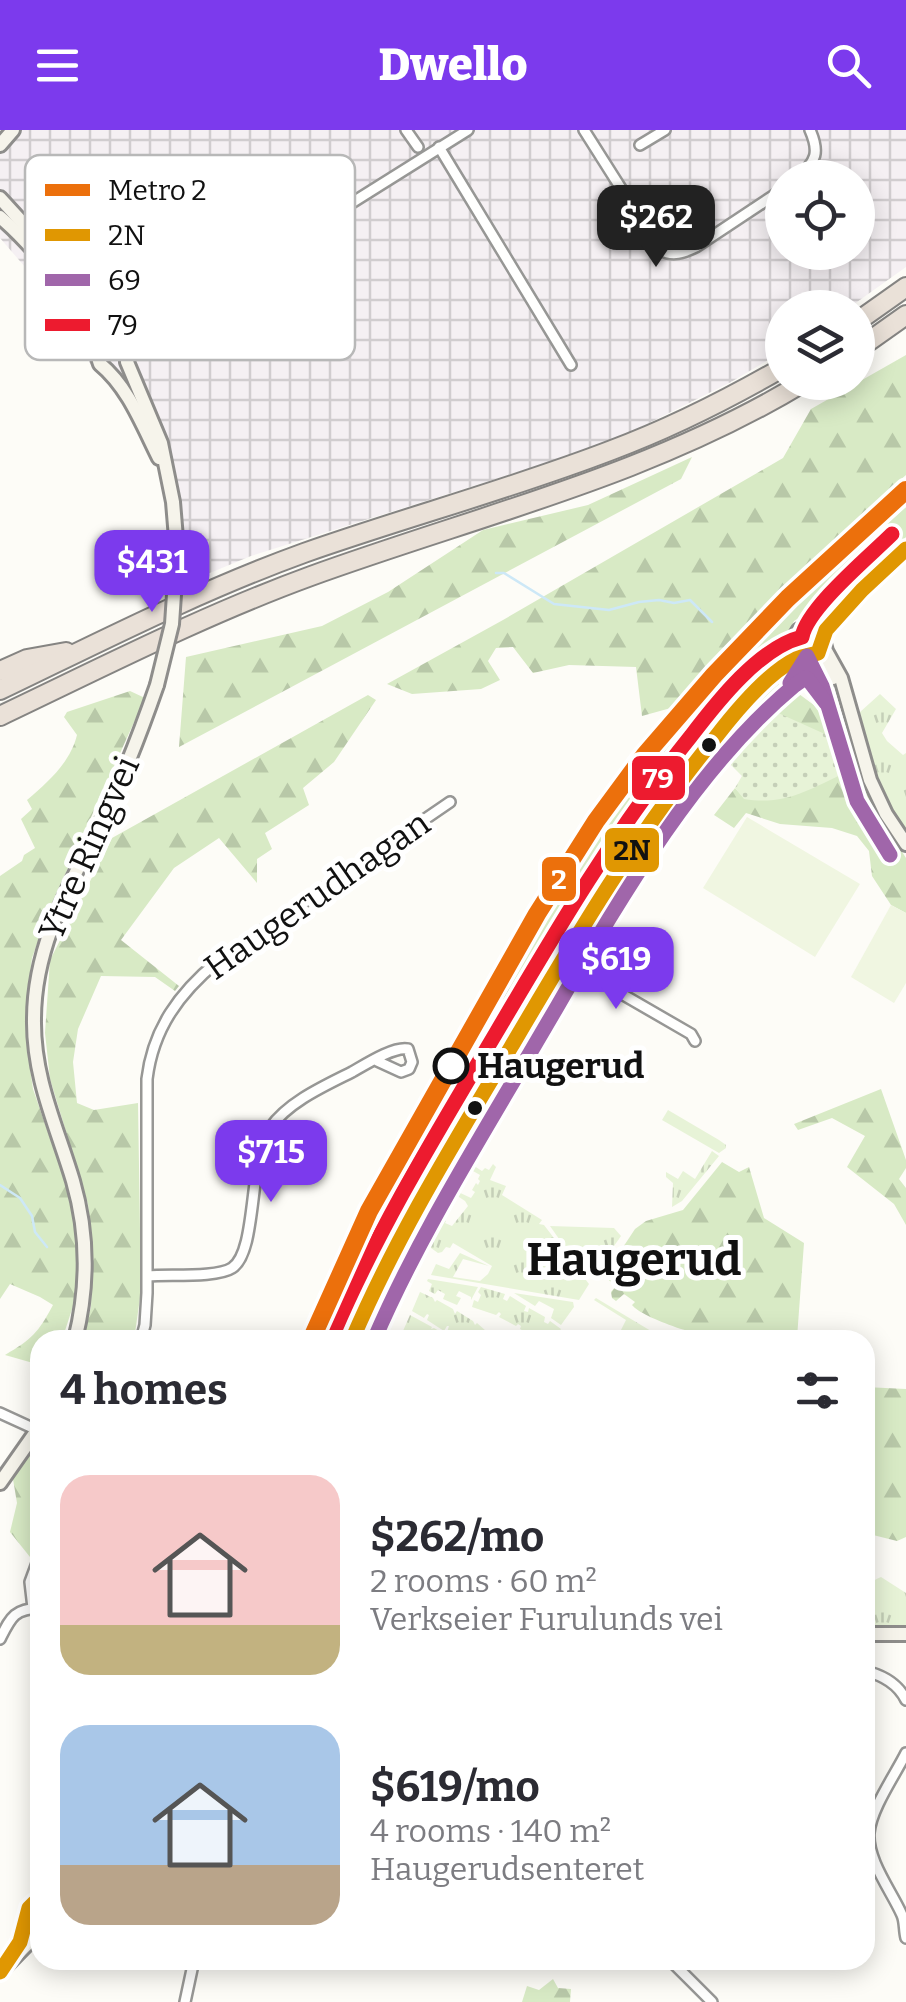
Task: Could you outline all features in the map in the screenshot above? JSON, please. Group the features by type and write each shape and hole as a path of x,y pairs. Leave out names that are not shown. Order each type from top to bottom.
{"highway":[{"path":"875,309 906,287"},
{"path":"875,338 906,315"},
{"path":"875,344 906,330"},
{"path":"0,690 219,586 652,434 765,378"},
{"path":"0,716 214,614 665,454 772,400"},
{"path":"0,671 39,656 87,649"}],"main road":[{"path":"0,145 13,130"},
{"path":"0,198 25,225"},
{"path":"0,217 25,243"},
{"path":"99,360 110,370 120,369 127,360"},
{"name":"Ytre Ringvei","path":"77,1330 83,1297 83,1235 74,1184 42,1089 35,1050 34,998 52,921 120,782 157,685 172,624 177,584 175,518 161,443 129,360"},
{"name":"Ytre Ringvei","path":"110,370 124,388 166,474"},
{"path":"785,662 819,652 822,640 862,590 906,549"},
{"path":"356,1330 404,1229 563,960 660,806 706,748 785,662 796,633 862,590"},
{"path":"808,627 816,629 840,678 875,793 906,844"},
{"path":"793,642 797,652 827,670 843,692"},
{"path":"0,1483 30,1441"},
{"path":"875,1634 906,1634"},
{"path":"0,1972 30,1935"}],"street":[{"path":"406,130 418,147"},
{"path":"355,200 468,130"},
{"path":"584,130 660,250 667,254 696,247 765,201"},
{"path":"640,145 665,130"},
{"path":"810,130 814,160"},
{"path":"439,147 571,366"},
{"name":"Haugerudhagan","path":"143,1330 148,1276 146,1079 154,1044 171,1009 197,978 218,961 450,802"},
{"path":"563,960 691,1034 695,1042"},
{"path":"148,1276 222,1272 238,1263 245,1246 258,1163 268,1130 296,1104 377,1060"},
{"path":"0,1413 30,1425"},
{"path":"0,1640 11,1618 30,1609"},
{"path":"875,1674 895,1686 906,1700"},
{"path":"875,1814 906,1753"},
{"path":"875,1854 889,1892 905,1917 906,1938"},
{"path":"185,2002 192,1970"},
{"path":"680,1970 712,2002"}],"shaded area":[{"path":"0,130 906,130 906,267 874,290 765,290 765,362 625,435 251,556 171,589 168,507 160,474 121,391 104,380 89,360 355,360 355,155 25,155 25,267 0,238"}],"green space":[{"path":"906,355 906,475 741,634 678,706 642,716 636,667 569,665 533,673 513,647 496,648 488,661 500,680 481,689 412,694 387,684 783,458 811,409 827,400 875,400 875,373"},
{"path":"692,457 681,479 179,747 186,657 322,626 388,592 483,530 588,505"},
{"path":"906,507 906,537 873,570 794,621 778,653 696,738 519,1007 502,999 560,892 658,753 798,602"},
{"path":"780,680 822,711 906,858 906,913 891,905 872,876 869,851 857,836 832,828 780,824 746,813 734,828 714,815 735,788 745,799 766,707 745,729 728,757 716,747"},
{"path":"130,691 145,698 49,910 32,958 27,1047 33,1089 70,1196 79,1247 74,1303 65,1330 37,1330 53,1305 10,1284 0,1299 0,876 35,848 21,819 32,809 27,800 57,771 74,745 77,735 64,717 67,712"},
{"path":"880,694 896,709 882,733 903,755 906,753 906,832 883,794 861,727 860,712"},
{"path":"368,695 376,700 334,762 303,788 309,805 265,833 272,849 257,859 257,883 219,838 174,868 121,940 179,986 175,991 155,977 101,976 78,1029 73,1062 77,1103 94,1110 138,1103 141,1291 135,1330 85,1330 91,1307 88,1204 50,1079 45,1033 50,960 112,838"},
{"path":"765,707 827,735 845,773 785,798 744,799 735,788 742,776 726,760 741,734"},
{"path":"747,817 860,884 815,957 703,888"},
{"path":"891,905 906,913 906,983 894,1003 851,977"},
{"path":"881,1089 906,1160 899,1179 906,1188 906,1225 894,1204 847,1167 865,1136 832,1118 798,1130 794,1124"},
{"path":"440,1109 452,1118 365,1275 340,1330 327,1330 359,1259"},
{"path":"668,1110 726,1148 719,1153 662,1120"},
{"path":"712,1151 719,1156 682,1201 672,1207 673,1183 666,1172 678,1179 683,1171 695,1179"},
{"path":"468,1162 482,1171 493,1164 496,1167 490,1180 506,1186 502,1195 542,1220 539,1224 544,1225 589,1284 579,1300 431,1275 436,1264 449,1269 460,1253 489,1266 463,1259 453,1277 480,1281 492,1266 453,1243 438,1253 422,1239 439,1209 439,1216 452,1226 468,1206 450,1191 454,1184 454,1190 471,1198 475,1192 472,1190 480,1175 466,1167 462,1172"},
{"path":"722,1162 739,1172 749,1167 764,1218 804,1243 798,1330 686,1330 638,1310 632,1305 635,1302 624,1294 616,1301 612,1298 616,1286 604,1276 635,1229 646,1221 683,1210"},
{"path":"550,1226 614,1228 621,1236 589,1277"},
{"path":"428,1279 478,1287 471,1300 459,1291 457,1305 443,1299 445,1294 438,1290 435,1294 429,1291 432,1284"},
{"path":"481,1287 505,1294 503,1299 507,1301 510,1296 526,1306 524,1311 529,1308 545,1317 544,1322 550,1321 561,1329 522,1330 518,1324 499,1317 499,1312 496,1315 472,1307 481,1295"},
{"path":"420,1292 485,1330 448,1330 447,1326 442,1330 427,1320 429,1315 424,1318 412,1311"},
{"path":"514,1293 573,1302 574,1307 561,1325 551,1318 554,1309 539,1301 535,1306"},
{"path":"594,1300 649,1330 621,1330 626,1320"},
{"path":"410,1315 437,1330 403,1330"},
{"path":"30,1337 30,1362 5,1355"},
{"path":"875,1387 906,1389 906,1537 897,1541 875,1536"},
{"path":"30,1453 30,1557 10,1532 17,1503 13,1479"},
{"path":"881,1577 906,1593 906,1626 875,1626 875,1580"},
{"path":"553,1979 558,1988 571,1989 570,2002 522,2002 527,1986 539,1990"}],"waterway":[{"path":"496,573 504,573 554,604 609,610 639,602 690,600 712,622"},
{"path":"0,1185 20,1198 32,1216 35,1232 47,1247"}],"metro line":[{"name":"2","path":"315,1330 369,1211 537,914 596,821 644,756 714,675 788,598 906,490"}],"transit line":[{"name":"79","path":"335,1330 370,1255 431,1143 564,919 637,807 726,693 770,652 802,637 827,597 892,534"},
{"name":"2N","path":"357,1330 387,1264 447,1155 632,850 686,774 752,694 785,665 818,653 826,630 906,549"},
{"name":"69","path":"790,683 807,656 822,686 857,801 890,855"},
{"name":"69","path":"379,1330 468,1159 617,906 681,809 754,722 795,685 807,678 826,703"},
{"name":"2N","path":"0,1972 20,1942 30,1907"}],"place":[{"name":"Haugerud","path":"451,1066"}],"district":[{"name":"Haugerud","path":"634,1260"}]}
